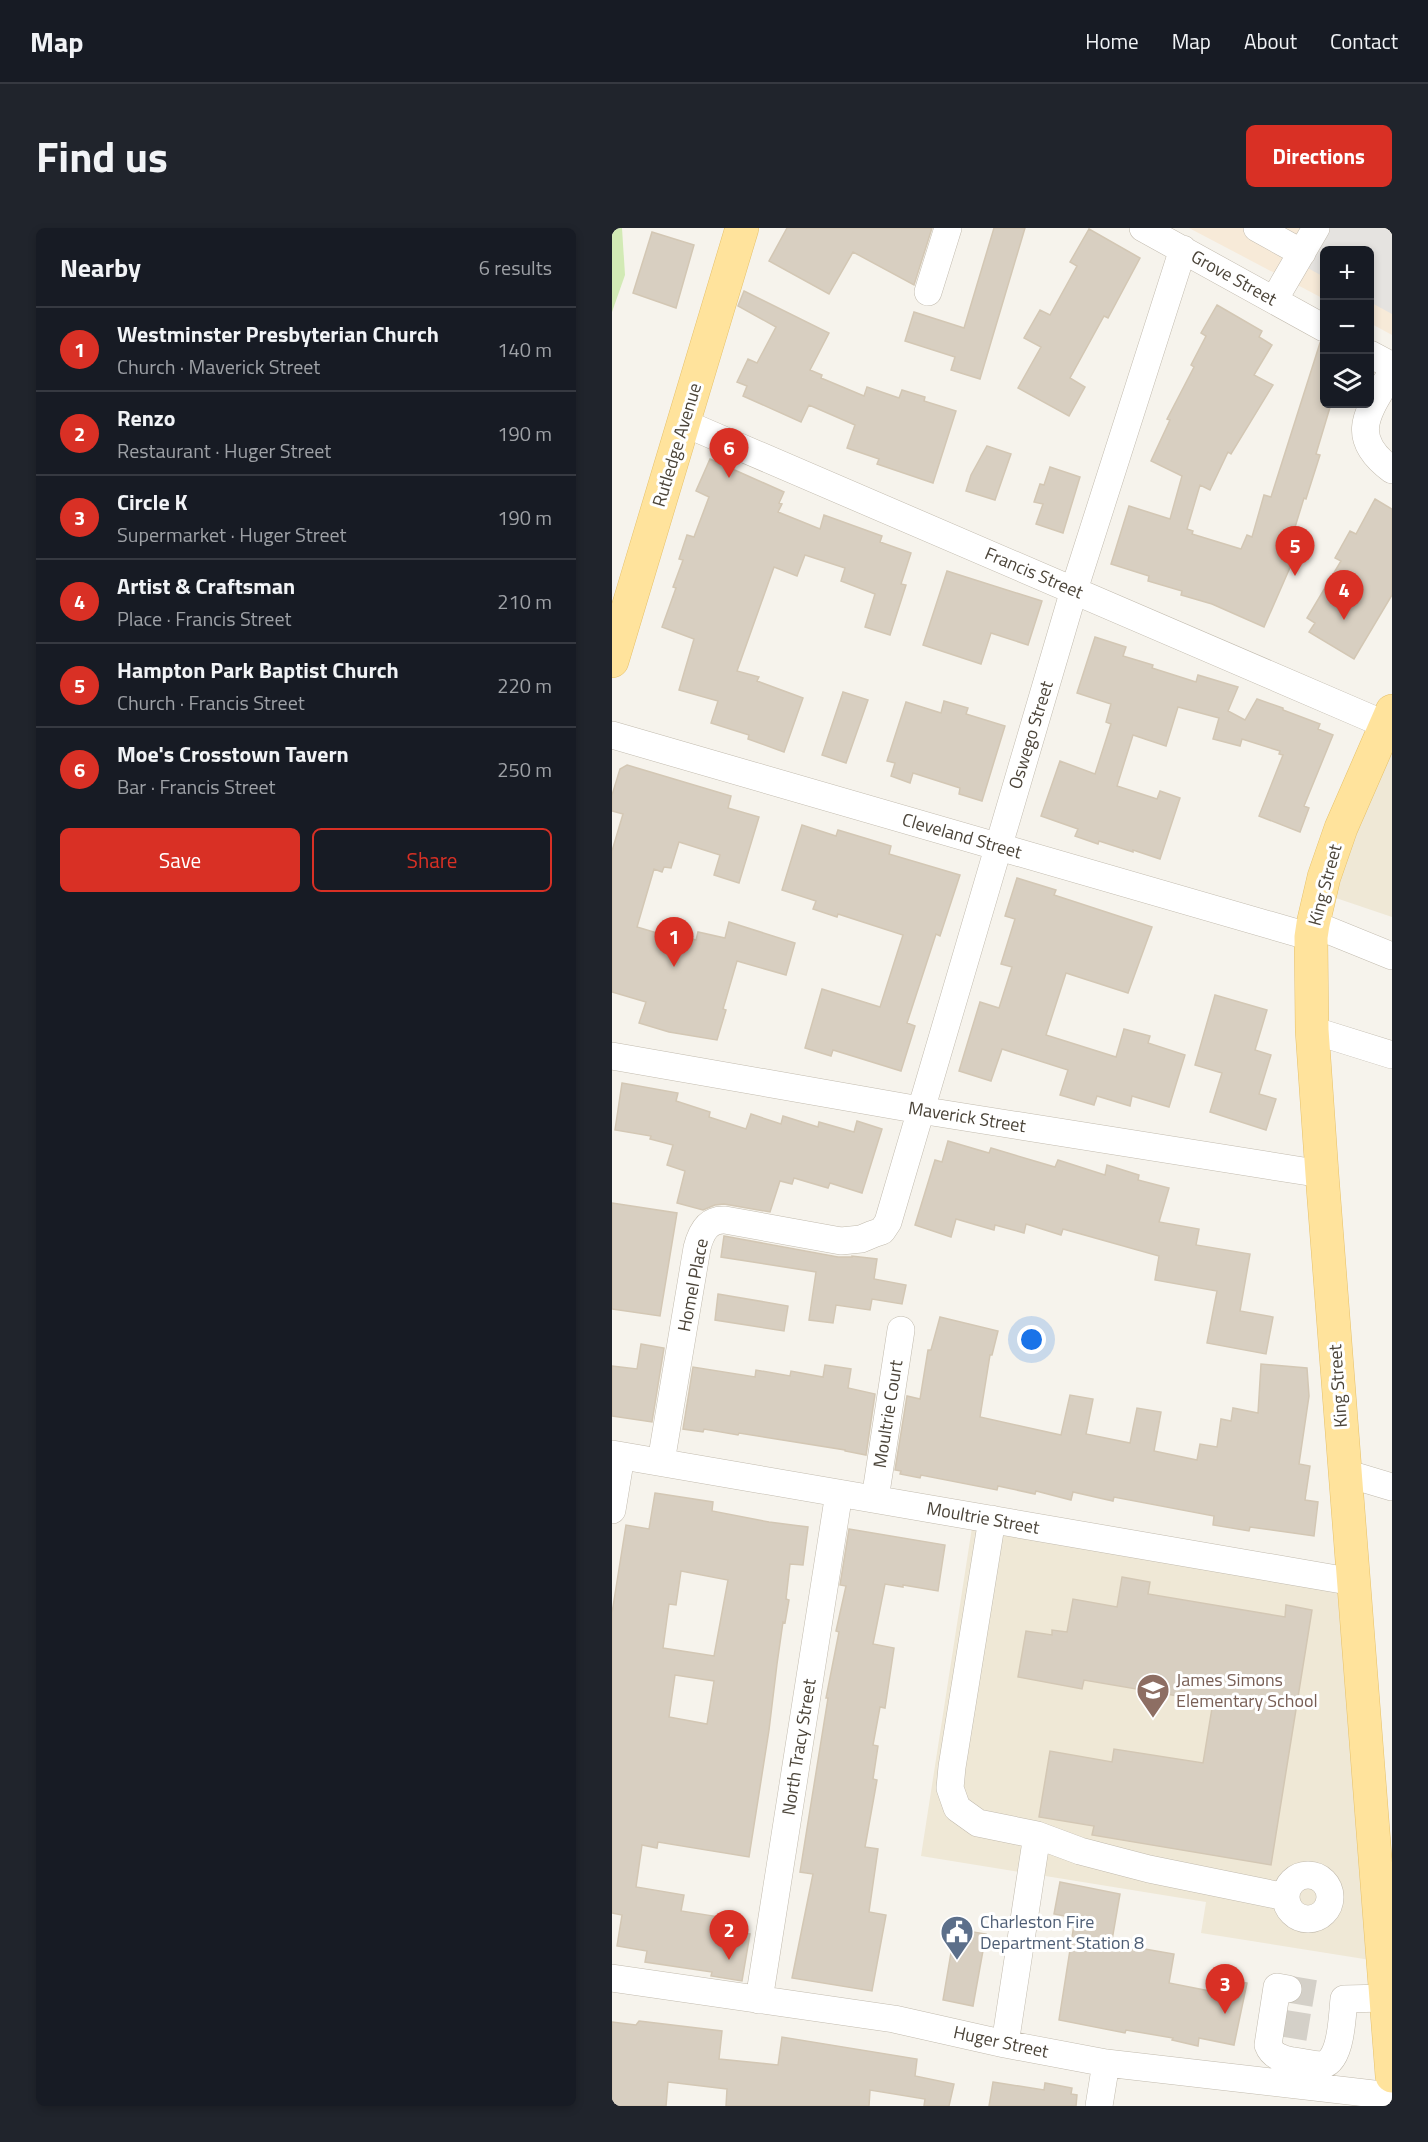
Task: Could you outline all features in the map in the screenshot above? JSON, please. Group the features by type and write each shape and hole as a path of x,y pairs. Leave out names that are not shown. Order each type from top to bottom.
{"main road":[{"name":"Rutledge Avenue","path":"612,661 742,228"},
{"name":"King Street","path":"1388,717 1341,828 1324,877 1312,931 1312,1030 1392,2076"}],"street":[{"path":"928,292 948,228"},
{"name":"Grove Street","path":"1143,228 1320,326"},
{"path":"1257,228 1302,253"},
{"path":"1274,300 1316,228"},
{"name":"Oswego Street","path":"888,1222 1074,590 1183,249"},
{"path":"1374,356 1392,366"},
{"path":"1392,372 1370,410 1365,429 1366,442 1378,460 1392,470"},
{"name":"Francis Street","path":"684,423 1074,590 1388,717"},
{"name":"Cleveland Street","path":"612,735 998,847 1312,931 1392,956"},
{"path":"1312,1030 1392,1055"},
{"name":"Maverick Street","path":"612,1056 920,1110 1322,1174"},
{"name":"Homel Place","path":"661,1462 697,1248 703,1231 710,1223 725,1220 841,1241 867,1237 882,1231 888,1222"},
{"name":"Moultrie Court","path":"875,1499 901,1330"},
{"path":"612,1510 616,1455"},
{"name":"Moultrie Street","path":"616,1455 1354,1582"},
{"path":"1345,1473 1392,1487"},
{"name":"North Tracy Street","path":"759,2000 839,1493"},
{"path":"992,1520 950,1788 957,1808 978,1823 1037,1835 1080,1851 1149,1869 1286,1897"},
{"path":"1005,2044 1037,1835"},
{"name":"Huger Street","path":"612,1978 894,2019 1005,2044 1106,2063 1281,2071 1392,2096"},
{"path":"1288,1989 1277,1987 1277,2022 1268,2045 1281,2071 1322,2065 1331,2061 1336,2053 1328,2031 1334,1997 1386,1998"},
{"path":"1098,2106 1106,2063"}],"shaded area":[{"path":"1189,228 1392,228 1392,335 1374,325 1374,246 1320,246 1320,297"},
{"path":"1304,228 1392,228 1392,314 1374,304 1374,246 1320,246 1320,275 1288,257"},
{"path":"1392,739 1392,917 1330,896"},
{"name":"James Simons Elementary School","path":"973,1521 1354,1582 1383,1962 1201,1933 1206,1902 921,1856"}],"green space":[{"path":"612,228 622,228 625,275 612,312"}],"building":[{"path":"787,228 932,228 914,285 853,252 829,294 769,261"},
{"path":"994,228 1025,228 980,379 951,370 955,357 905,341 914,312 964,328"},
{"path":"1089,229 1140,258 1108,318 1104,316 1070,378 1085,387 1069,416 1018,388 1041,347 1024,338 1040,310 1050,315 1077,266 1070,262"},
{"path":"652,232 694,245 676,308 633,293"},
{"path":"744,291 829,333 810,370 822,375 821,378 864,396 867,387 899,398 902,390 925,397 924,401 956,411 933,483 877,464 879,459 847,448 855,425 809,405 801,422 743,396 747,386 737,382 748,359 757,363 776,327 738,306"},
{"path":"1217,305 1262,331 1259,337 1272,345 1254,375 1273,385 1231,454 1228,452 1210,490 1200,485 1187,529 1193,531 1192,534 1241,549 1247,535 1252,537 1264,495 1271,497 1320,343 1320,408 1330,408 1316,454 1320,455 1287,553 1295,556 1264,627 1212,604 1181,595 1182,591 1148,581 1149,576 1111,564 1129,506 1170,519 1182,476 1151,461 1170,420 1167,419 1194,367 1191,365 1206,336 1201,333"},
{"path":"987,446 1011,454 995,500 966,491 971,475"},
{"path":"710,459 784,492 778,512 820,529 824,515 882,536 880,542 911,553 901,584 906,585 890,635 865,627 875,594 841,581 845,568 805,555 797,576 774,567 737,671 759,677 757,681 803,698 784,752 748,739 749,735 711,723 718,701 679,690 694,639 662,627 676,588 673,587 683,560 679,559 687,535 694,537 709,497 696,491"},
{"path":"1050,467 1080,477 1063,533 1036,524 1043,504 1034,502 1040,484 1044,485"},
{"path":"1375,499 1392,509 1392,595 1354,659 1309,632 1315,623 1307,618 1341,561 1335,558 1350,531 1356,534"},
{"path":"947,571 1042,601 1028,645 991,633 981,664 923,645"},
{"path":"1095,637 1126,647 1123,656 1153,665 1152,668 1196,682 1198,675 1238,687 1228,711 1245,720 1257,699 1320,724 1318,729 1333,735 1304,806 1309,808 1300,832 1259,816 1283,755 1279,754 1280,751 1242,739 1240,746 1213,739 1219,718 1178,707 1166,746 1133,735 1117,786 1157,799 1160,791 1180,798 1160,859 1075,836 1078,829 1041,816 1060,761 1095,774 1111,724 1106,722 1111,704 1077,693"},
{"path":"843,692 868,700 846,763 822,755"},
{"path":"944,701 968,708 966,714 1005,726 982,801 959,794 960,788 913,773 910,783 891,776 895,763 887,761 906,702 941,713"},
{"path":"627,765 731,796 728,808 759,817 739,883 714,875 720,855 679,842 671,868 664,867 662,872 654,869 637,927 687,942 688,938 696,940 698,932 725,938 729,922 795,943 786,975 737,961 717,1040 669,1032 639,1023 646,1002 612,992 612,851 623,814 612,811 612,795 620,769"},
{"path":"802,825 836,836 838,830 891,846 889,854 960,875 940,936 936,934 907,1023 915,1026 901,1071 833,1050 831,1056 805,1048 822,989 880,1007 903,935 838,914 837,917 813,909 816,901 782,890"},
{"path":"1017,878 1056,890 1054,895 1152,927 1128,993 1066,973 1046,1035 1116,1057 1124,1029 1150,1036 1148,1043 1185,1055 1169,1107 1132,1096 1130,1106 1097,1096 1094,1105 1060,1095 1068,1070 1002,1049 991,1081 959,1071 980,1002 999,1008 1012,967 1001,964 1015,919 1005,916"},
{"path":"1215,995 1267,1010 1255,1050 1271,1055 1259,1094 1276,1099 1266,1130 1210,1112 1222,1073 1195,1065"},
{"path":"622,1083 678,1093 676,1101 710,1112 709,1117 746,1129 751,1114 781,1124 783,1116 818,1127 819,1122 854,1132 857,1121 882,1129 862,1193 830,1183 828,1188 794,1178 792,1184 780,1181 770,1212 724,1204 703,1210 677,1203 685,1171 667,1165 673,1145 650,1139 651,1136 615,1130"},
{"path":"948,1141 989,1153 991,1148 1055,1167 1058,1160 1105,1175 1107,1165 1139,1175 1138,1180 1169,1188 1159,1222 1199,1229 1196,1245 1250,1254 1240,1311 1273,1317 1266,1354 1207,1343 1217,1291 1155,1280 1159,1256 1063,1229 1061,1235 1026,1224 1024,1233 995,1225 994,1230 956,1219 951,1237 915,1225 935,1160 942,1162"},
{"path":"612,1203 677,1213 660,1316 612,1309"},
{"path":"724,1236 838,1257 877,1259 874,1279 906,1285 902,1304 872,1299 870,1310 836,1305 833,1323 809,1320 816,1272 721,1257"},
{"path":"718,1294 788,1306 784,1331 715,1320"},
{"path":"940,1317 998,1331 992,1355 990,1355 980,1417 1061,1435 1070,1395 1093,1399 1086,1434 1130,1443 1137,1408 1161,1412 1154,1451 1197,1460 1200,1444 1217,1447 1221,1419 1231,1421 1233,1408 1258,1413 1261,1364 1307,1368 1309,1396 1299,1464 1310,1466 1305,1500 1318,1502 1314,1536 1250,1527 1249,1531 1213,1525 1214,1516 1114,1497 1113,1501 1073,1492 1071,1500 1036,1491 1035,1494 998,1486 997,1490 921,1475 920,1478 900,1474 901,1471 895,1470 907,1396 920,1399 928,1350 931,1350"},
{"path":"641,1344 664,1348 652,1422 612,1416 612,1366 637,1369"},
{"path":"825,1365 851,1369 848,1388 875,1394 866,1455 739,1433 738,1435 704,1429 703,1432 683,1429 693,1367 755,1377 756,1370 790,1376 791,1371 823,1377"},
{"path":"655,1493 713,1502 712,1511 808,1527 803,1565 790,1564 786,1599 789,1600 785,1623 783,1622 749,1857 658,1842 657,1848 642,1845 636,1887 684,1895 681,1911 745,1921 743,1933 750,1934 742,1981 711,1976 712,1972 645,1962 647,1951 617,1946 622,1915 612,1913 612,1613 626,1525 649,1529","holes":["681,1571 728,1580 714,1656 663,1648 669,1604 676,1605","675,1675 714,1681 707,1724 669,1717"]},
{"path":"849,1529 945,1545 938,1591 885,1584 873,1644 894,1648 885,1708 880,1707 873,1745 878,1746 873,1779 877,1780 865,1847 878,1849 869,1912 886,1915 872,1991 792,1978 813,1874 800,1872 828,1698 826,1698 839,1632 836,1631 846,1586 840,1585"},
{"path":"1122,1577 1150,1582 1148,1594 1285,1617 1286,1605 1312,1610 1271,1865 1092,1835 1094,1826 1039,1817 1050,1751 1112,1762 1114,1749 1203,1763 1213,1702 1084,1680 1082,1689 1018,1677 1026,1631 1052,1635 1052,1630 1067,1632 1073,1599 1117,1607"},
{"path":"1060,1882 1120,1894 1112,1940 1139,1944 1139,1948 1174,1954 1169,1983 1215,1992 1218,1977 1247,1983 1234,2045 1199,2038 1198,2046 1172,2040 1173,2038 1126,2030 1125,2033 1059,2020 1075,1918 1054,1914"},
{"path":"955,1929 986,1934 973,2006 943,2000"},
{"path":"639,2021 722,2031 719,2059 778,2065 782,2037 917,2059 915,2076 954,2084 949,2106 924,2106 925,2099 870,2090 869,2106 726,2106 727,2089 668,2082 666,2106 612,2106 612,2022 636,2025"},
{"path":"993,2082 1044,2090 1045,2083 1072,2088 1071,2094 1077,2095 1076,2106 989,2106"}],"tunnel":[{"path":"1288,1989 1323,1995"},
{"path":"1282,2023 1318,2029"}],"place":[{"name":"Moe's Crosstown Tavern","path":"729,478"},
{"name":"Hampton Park Baptist Church","path":"1295,576"},
{"name":"Artist & Craftsman","path":"1344,620"},
{"name":"Westminster Presbyterian Church","path":"674,967"},
{"name":"James Simons Elementary School","path":"1153,1719"},
{"name":"Renzo","path":"729,1960"},
{"name":"Charleston Fire Department Station 8","path":"957,1961"},
{"name":"Circle K","path":"1225,2014"}]}
